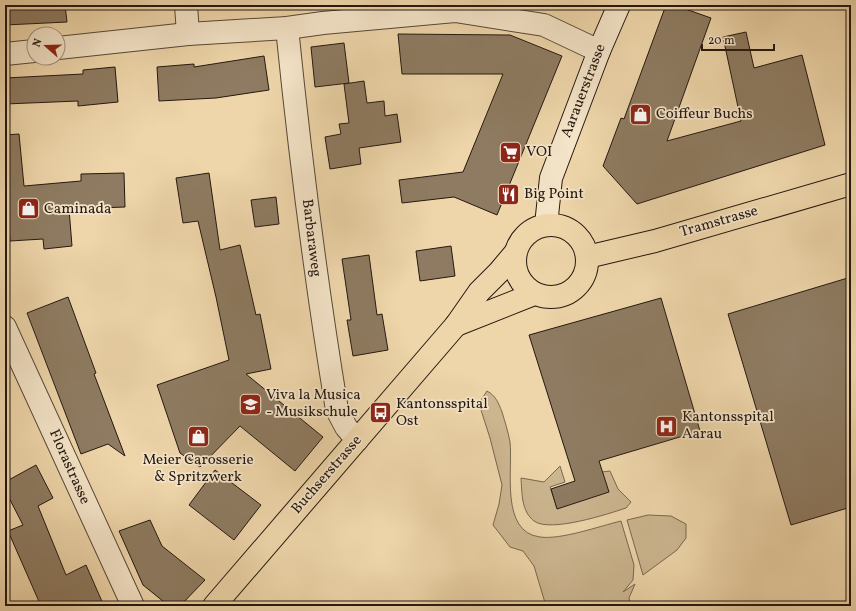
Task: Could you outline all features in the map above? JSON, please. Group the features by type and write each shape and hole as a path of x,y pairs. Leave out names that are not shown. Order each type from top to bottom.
{"main road":[{"name":"Tramstrasse","path":"587,257 656,241 851,184"},
{"path":"546,224 558,225 569,229 578,236 584,246 587,257 584,276 571,291 553,297 534,294 524,286 517,277 514,265 515,253 525,235 534,228 546,224"},
{"name":"Buchserstrasse","path":"214,606 456,325 479,292 515,253"},
{"name":"Buchserstrasse","path":"456,325 534,294"}],"street":[{"path":"186,5 188,34"},
{"name":"Aarauerstrasse","path":"546,224 551,178 599,50 619,5"},
{"path":"66,47 188,34 287,28 330,22 455,11 544,24 599,50"},
{"name":"Barbaraweg","path":"287,28 298,142 316,282 337,410 346,427 357,440"},
{"path":"5,54 26,52"},
{"name":"Florastrasse","path":"5,327 133,606"}],"shaded area":[{"path":"487,391 495,397 498,402 510,442 511,498 514,512 519,524 527,533 540,537 549,537 569,535 621,521 634,565 633,580 623,592 635,584 629,598 631,606 546,606 534,566 523,551 510,547 493,525 499,504 502,485 490,438 480,407 481,400"},
{"path":"560,466 565,482 550,487 557,508 602,472 610,471 618,489 631,502 626,508 565,524 542,524 534,521 524,507 521,478 544,482"},
{"path":"648,515 671,516 686,524 686,538 677,550 643,575 627,520"}],"building":[{"path":"5,5 65,5 67,22 5,25"},
{"path":"666,5 674,5 711,18 667,141 741,121 723,37 746,32 754,68 802,55 825,145 637,204 603,166 621,118 624,119"},
{"path":"398,34 510,35 562,56 497,215 454,197 402,203 399,180 463,172 503,74 402,74"},
{"path":"344,43 349,83 315,87 311,47"},
{"path":"264,56 269,90 216,98 159,101 157,67 194,64 194,67"},
{"path":"115,67 118,102 78,106 78,101 5,104 5,78 83,74 83,70"},
{"path":"364,81 367,103 384,101 385,116 397,114 401,142 359,148 361,164 330,169 325,137 341,134 339,124 349,123 344,84"},
{"path":"19,134 24,186 81,181 81,174 124,173 125,207 69,209 72,246 44,249 43,239 10,241 5,182 5,135"},
{"path":"209,173 220,250 240,245 256,315 260,314 271,369 246,374 323,437 295,471 240,426 200,467 180,453 157,385 229,360 198,221 183,223 176,178"},
{"path":"276,197 279,224 255,227 251,200"},
{"path":"451,246 455,276 420,281 416,251"},
{"path":"369,255 377,315 382,314 388,350 353,356 347,320 351,320 342,259"},
{"path":"851,277 851,507 791,525 728,314"},
{"path":"68,297 96,373 94,374 125,456 108,444 81,454 27,313"},
{"path":"661,298 700,431 599,461 609,492 557,509 551,489 575,481 529,335"},
{"path":"36,465 53,498 38,506 66,575 86,565 104,606 41,606 8,531 23,525 5,490 5,482"},
{"path":"215,470 261,505 234,540 189,505"},
{"path":"150,520 162,546 205,580 180,606 169,606 143,585 119,531"}],"place":[{"name":"Coiffeur Buchs","path":"640,114"},
{"name":"VOI","path":"511,152"},
{"name":"Big Point","path":"509,194"},
{"name":"Caminada","path":"28,209"},
{"name":"Viva la Musica - Musikschule","path":"250,404"},
{"name":"Kantonsspital Ost","path":"380,413"},
{"name":"Kantonsspital Aarau","path":"666,426"},
{"name":"Meier Carosserie & Spritzwerk","path":"198,437"}]}
